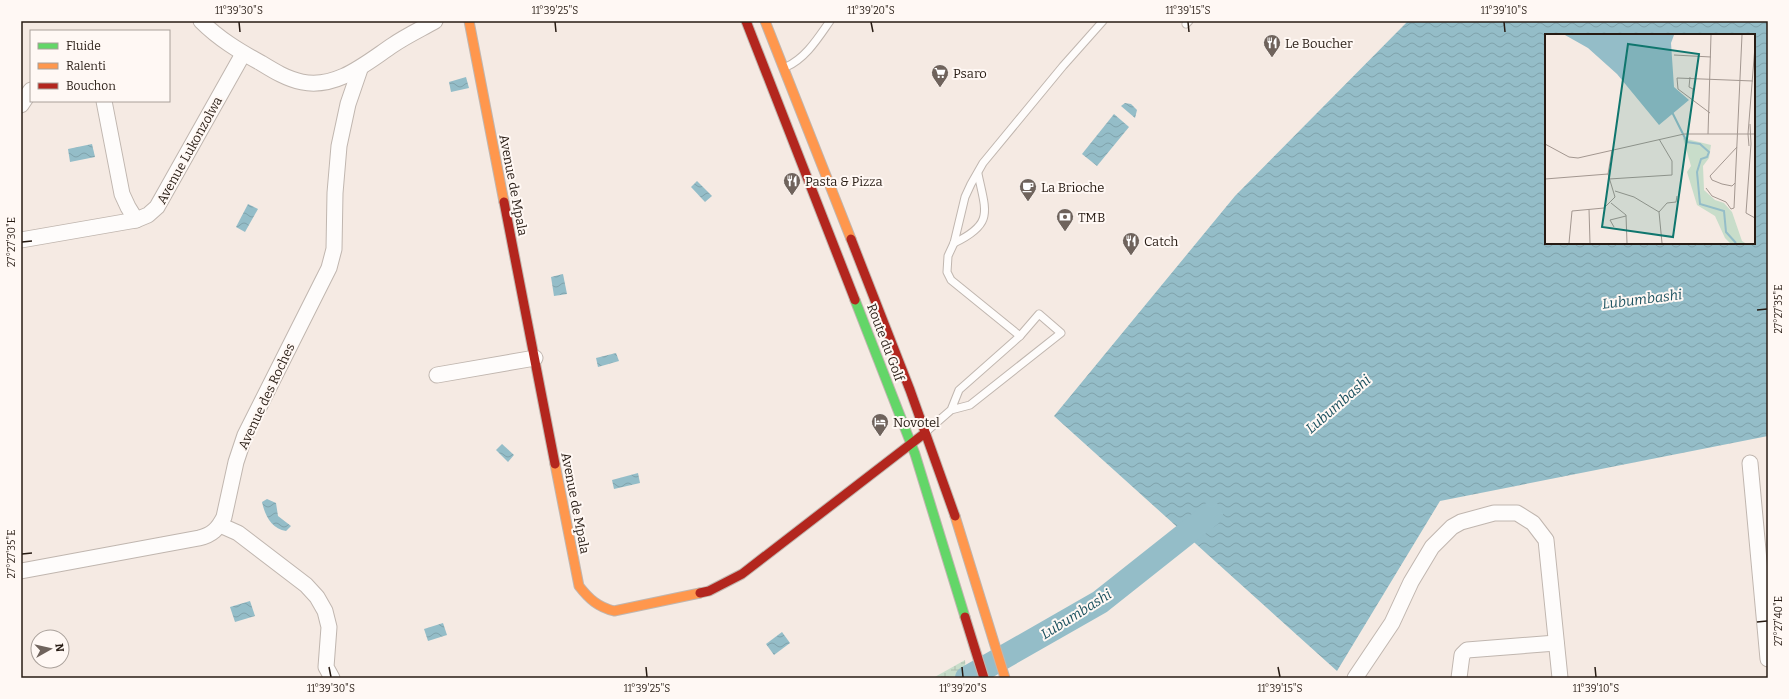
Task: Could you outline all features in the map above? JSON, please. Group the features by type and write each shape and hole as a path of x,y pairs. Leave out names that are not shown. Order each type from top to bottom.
{"main road":[{"name":"Avenue de Mpala","path":"469,21 579,586 589,600 602,608 614,611 709,591 726,584 742,574 926,433"},
{"name":"Route du Golf","path":"746,21 768,74 911,444 983,673"},
{"path":"765,21 868,279 926,433 976,580 1005,678"},
{"path":"768,74 784,68"}],"street":[{"path":"201,21 213,33 243,54 284,76 303,82 320,82 331,80 360,69 394,44 435,21"},
{"name":"Avenue Lukonzolwa","path":"21,240 136,220 148,215 157,207 243,54"},
{"name":"Avenue des Roches","path":"220,525 224,517 236,462 245,435 329,268 334,248 335,193 339,146 348,104 360,69"},
{"path":"21,105 30,92"},
{"path":"104,102 122,194 136,220"},
{"path":"437,375 535,358"},
{"path":"1750,463 1768,659"},
{"path":"1355,678 1392,623 1410,582 1432,547 1456,524 1494,512 1517,513 1533,523 1546,540 1560,678"},
{"path":"21,571 199,538 214,532 220,525 238,533 306,584 317,597 325,611 329,627 326,668 332,678"},
{"path":"1459,678 1462,655 1467,650 1556,643"}],"lane":[{"path":"784,68 794,64 810,49 830,21"},
{"path":"1020,336 951,280 947,272 946,265 948,256 954,243 965,197 983,163 1062,66 1103,21"},
{"path":"954,243 974,232 981,225 985,217 985,208 978,174"},
{"path":"926,433 951,410 970,404 1061,333 1039,314 1020,336 959,390 951,410"}],"green space":[{"path":"965,660 966,678 933,678"}],"water":[{"path":"1408,21 1768,21 1768,436 1440,501 1337,671 1054,416 1235,196"},
{"path":"466,77 469,88 451,92 449,82"},
{"path":"1125,103 1131,104 1137,110 1135,118 1121,106"},
{"path":"1114,114 1129,127 1097,166 1082,154"},
{"path":"92,144 95,157 70,162 68,149"},
{"path":"697,181 712,196 705,202 691,187"},
{"path":"248,204 258,209 245,232 236,227"},
{"path":"563,274 567,294 554,296 551,277"},
{"path":"616,353 619,361 598,367 596,358"},
{"path":"502,444 514,455 508,462 496,450"},
{"path":"638,473 640,483 614,489 612,480"},
{"path":"267,499 276,503 278,516 291,526 286,531 277,528 267,517 262,502"},
{"path":"250,601 255,616 235,622 230,607"},
{"path":"443,623 447,635 428,641 424,629"},
{"path":"782,632 790,643 774,655 766,644"}],"waterway":[{"name":"Lubumbashi","path":"967,678 1100,602 1211,514"}],"traffic: fast":[{"path":"855,300 915,454 965,617"}],"traffic: slow":[{"path":"469,21 504,202"},
{"path":"765,21 851,239"},
{"path":"555,464 579,586 590,599 599,605 614,611 700,593"},
{"path":"955,516 1005,678"}],"traffic: jam":[{"path":"746,21 855,300"},
{"path":"504,202 555,464"},
{"path":"851,239 910,390 955,516"},
{"path":"700,593 709,591 742,574 925,433"},
{"path":"965,617 984,678"}],"place":[{"name":"Le Boucher","path":"1272,58"},
{"name":"Psaro","path":"940,88"},
{"name":"Pasta & Pizza","path":"792,196"},
{"name":"La Brioche","path":"1028,202"},
{"name":"TMB","path":"1065,232"},
{"name":"Catch","path":"1131,256"},
{"name":"Novotel","path":"880,437"}]}
